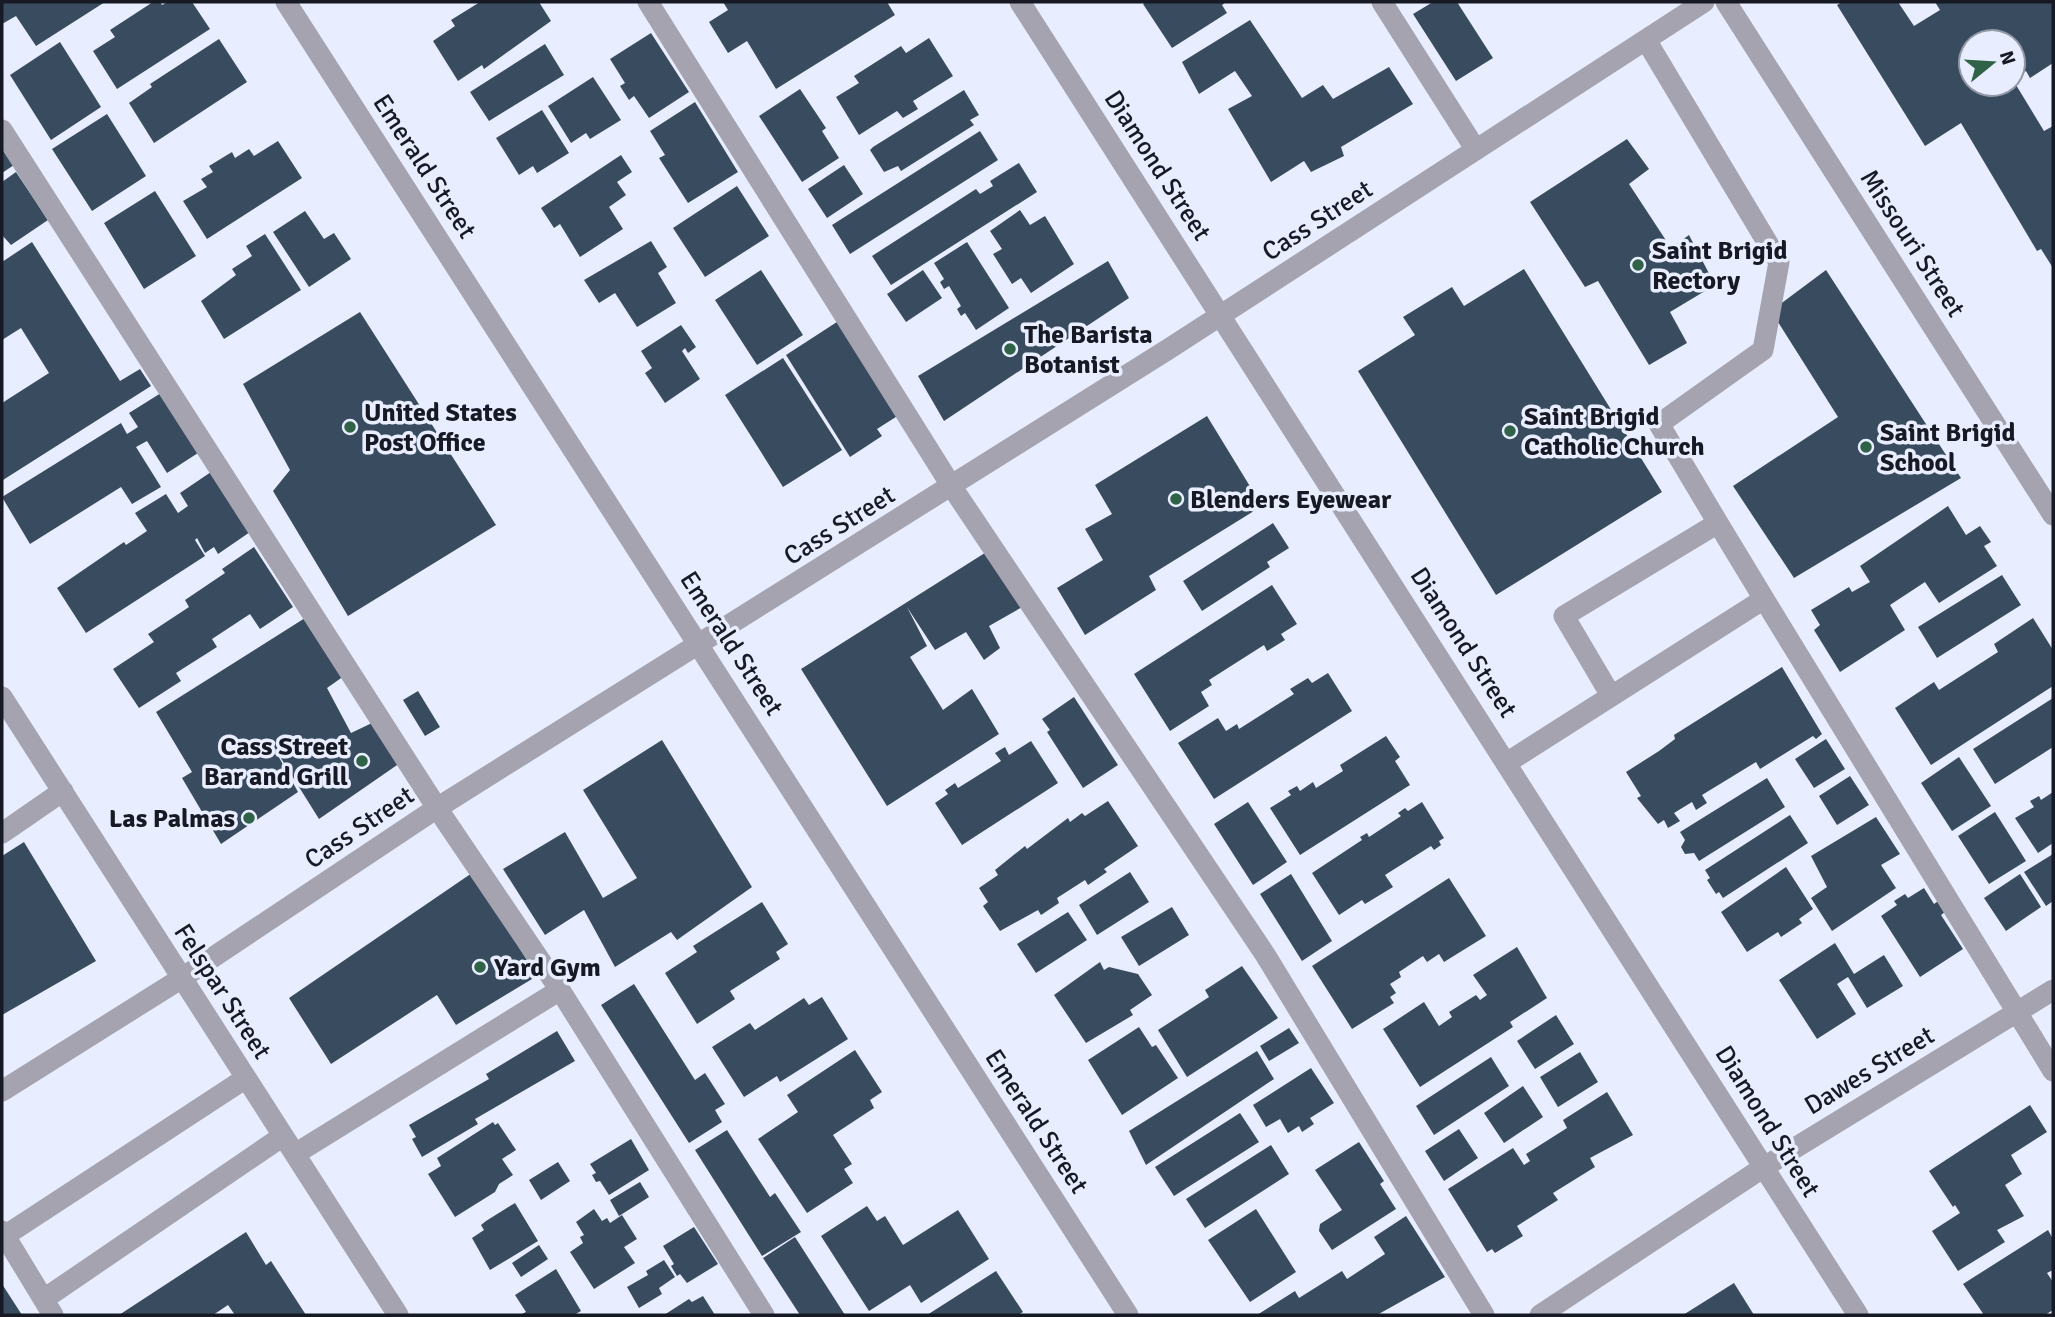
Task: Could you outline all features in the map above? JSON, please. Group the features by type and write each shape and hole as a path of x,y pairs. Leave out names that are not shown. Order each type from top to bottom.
{"street":[{"name":"Emerald Street","path":"286,2 1128,1315"},
{"path":"648,2 952,487 1266,956 1484,1315"},
{"name":"Diamond Street","path":"1020,2 1508,762 1858,1315"},
{"path":"1382,2 1476,150"},
{"name":"Cass Street","path":"2,1091 182,978 438,808 701,646 1220,316 1704,2"},
{"name":"Missouri Street","path":"1726,2 2053,515"},
{"path":"1646,40 1779,262 1763,350 1659,424 2015,1013 2053,1071"},
{"path":"2,130 438,808 560,990 764,1315"},
{"path":"1610,694 1563,616 1718,523"},
{"path":"1508,762 1610,694 1764,599"},
{"name":"Felspar Street","path":"2,697 398,1315"},
{"path":"2,833 62,792"},
{"path":"295,1154 560,990"},
{"name":"Dawes Street","path":"1540,1315 1764,1167 2053,990"},
{"path":"246,1078 4,1233 48,1307 283,1136"}],"building":[{"path":"2,2 105,2 36,46 16,16 2,24"},
{"path":"153,2 160,2 162,5 168,2 192,2 210,29 117,89 93,51 115,37 110,30"},
{"path":"480,2 539,2 551,21 484,69 482,65 458,81 433,41 455,26 451,20"},
{"path":"723,2 887,2 895,15 776,89 747,41 728,53 709,22 728,10"},
{"path":"1226,2 1222,5 1227,13 1172,48 1143,4"},
{"path":"1433,2 1457,2 1493,58 1456,81 1413,14"},
{"path":"1842,2 1898,2 1914,26 1940,10 1935,2 2053,2 2053,63 2030,78 2027,73 2027,28 1957,28 1957,98 2024,98 2044,131 2053,126 2053,268 2041,249 2037,251 1961,123 1925,146 1837,5"},
{"path":"1250,20 1302,98 1323,85 1333,99 1389,67 1413,104 1341,147 1344,156 1311,172 1304,161 1271,182 1228,109 1252,96 1235,71 1199,94 1182,62"},
{"path":"651,33 689,92 649,118 634,96 629,100 620,86 625,83 610,59"},
{"path":"929,38 953,76 913,101 918,109 903,118 897,111 859,135 836,97 859,83 854,76 901,46 906,53"},
{"path":"219,39 247,82 154,143 129,103 152,87 150,84"},
{"path":"60,42 101,107 51,140 10,75"},
{"path":"545,44 564,75 489,121 470,92"},
{"path":"593,77 621,120 590,139 586,133 571,143 548,106"},
{"path":"800,89 826,128 822,131 839,158 802,182 759,116"},
{"path":"964,90 979,115 970,120 974,125 901,171 898,166 884,172 870,150"},
{"path":"695,102 738,172 688,203 659,158 665,155 650,131"},
{"path":"542,110 569,153 537,173 533,166 519,175 496,138"},
{"path":"107,114 146,176 92,211 52,149"},
{"path":"980,131 998,160 850,254 832,225"},
{"path":"2,139 17,163 2,173"},
{"name":"Saint Brigid Rectory","path":"1627,139 1649,169 1629,184 1671,248 1689,235 1715,285 1670,312 1687,343 1649,365 1598,281 1585,287 1530,202"},
{"path":"278,141 302,178 207,239 183,201 207,187 201,179 213,172 209,166 232,152 235,158 249,149 254,156"},
{"path":"621,155 632,172 617,182 626,195 609,207 623,229 580,257 560,224 554,228 541,208"},
{"path":"1019,163 1037,192 891,285 872,256 976,189 980,194 993,186 990,181"},
{"path":"844,165 863,194 827,218 808,189"},
{"path":"16,172 48,220 11,245 2,235 2,182"},
{"path":"737,186 769,236 705,277 673,228"},
{"path":"155,191 196,256 144,289 104,223"},
{"path":"1020,210 1030,225 1045,216 1074,264 1031,293 1021,278 1012,284 993,254 1002,249 990,231"},
{"path":"305,211 324,239 334,233 351,259 309,287 273,232"},
{"path":"265,234 301,290 224,339 201,301 236,275 232,269 252,256 246,246"},
{"path":"651,241 667,267 658,273 676,303 637,327 615,293 599,303 584,280"},
{"path":"32,242 120,381 140,369 151,386 3,480 2,403 49,373 21,328 2,340 2,262"},
{"path":"967,242 1009,308 976,330 965,313 961,316 957,309 961,306 949,286 944,289 940,282 944,279 934,263"},
{"path":"1108,261 1129,298 944,421 918,376"},
{"name":"Saint Brigid Catholic Church","path":"1524,269 1662,492 1496,595 1358,371 1415,335 1403,317 1452,287 1464,306"},
{"path":"761,270 803,335 757,365 715,300"},
{"path":"923,270 942,298 906,322 887,294"},
{"name":"Saint Brigid School","path":"1826,270 1961,478 1794,578 1733,486 1838,417 1771,311"},
{"name":"United States Post Office","path":"360,312 496,525 348,616 273,491 290,470 243,384"},
{"path":"840,320 899,415 877,429 882,436 850,457 786,355"},
{"path":"681,325 696,347 688,353 685,348 682,351 700,379 665,403 645,373 652,368 641,351"},
{"path":"783,358 842,450 783,487 725,395"},
{"path":"161,393 198,453 167,473 147,441 136,447 161,487 132,504 121,487 30,544 2,497 121,423 127,434 138,427 129,413"},
{"path":"1207,416 1262,506 1149,576 1156,590 1085,635 1057,588 1103,560 1085,529 1112,514 1095,485"},
{"path":"211,472 250,532 218,554 214,547 205,553 197,538 195,540 205,556 86,633 57,588 124,542 126,545 147,531 135,513 166,494 178,513 188,506 180,493"},
{"path":"1948,506 1966,535 1980,526 1991,542 1984,546 1997,566 1939,603 1925,582 1890,605 1905,630 1840,672 1814,630 1820,625 1811,610 1849,587 1852,592 1870,582 1860,566"},
{"path":"1273,523 1289,548 1267,562 1270,567 1202,611 1183,581"},
{"path":"254,547 293,607 260,629 250,614 212,639 217,647 176,673 181,681 139,708 113,669 154,642 148,634 189,607 185,600 225,573 222,569"},
{"path":"988,551 1024,606 989,626 1000,648 984,660 966,632 935,650 907,607 927,646 910,657 943,710 972,689 999,734 887,806 801,669"},
{"path":"2002,575 2021,605 1937,658 1918,627"},
{"path":"1272,585 1297,624 1281,634 1285,640 1267,651 1264,645 1209,680 1212,685 1201,692 1209,706 1170,731 1134,674"},
{"path":"305,618 344,676 327,688 351,733 372,723 400,763 319,819 269,739 298,792 221,844 182,778 192,772 156,712"},
{"path":"2033,618 2053,650 2053,686 1931,765 1895,708 1934,682 1939,690 1998,652 1994,644"},
{"path":"1782,667 1822,734 1816,739 1813,736 1760,769 1756,762 1702,795 1707,803 1696,810 1692,802 1674,813 1680,821 1668,828 1664,820 1658,824 1637,798 1641,796 1626,772 1675,739 1674,735"},
{"path":"1328,673 1352,711 1214,799 1178,743 1218,718 1226,731 1237,724 1239,729 1294,694 1290,689 1308,678 1312,683"},
{"path":"418,691 440,727 425,736 403,700"},
{"path":"1074,697 1118,765 1083,788 1047,732 1050,730 1042,719"},
{"path":"2053,698 2053,747 1995,784 1973,749"},
{"path":"1386,736 1400,757 1395,761 1410,785 1300,855 1270,808 1291,795 1288,791 1297,786 1300,791 1313,782 1316,788 1343,771 1340,765"},
{"path":"1826,739 1845,769 1814,788 1795,759"},
{"path":"662,740 752,887 677,940 671,932 615,967 584,910 545,935 503,869 565,832 603,898 637,878 583,790"},
{"path":"1031,741 1058,783 962,845 935,803 948,794 945,790 955,783 958,788 1001,761 995,753 1005,747 1009,755"},
{"path":"1959,757 1991,806 1952,831 1921,783"},
{"path":"1850,776 1869,805 1837,825 1819,796"},
{"path":"1767,778 1785,807 1699,861 1694,853 1685,854 1681,847 1685,840 1680,832"},
{"path":"2053,792 2053,843 2038,853 2015,818 2034,807 2030,801 2039,796 2041,800"},
{"path":"1108,801 1138,846 1104,869 1107,872 1088,885 1085,880 1057,898 1059,903 1041,915 1038,910 1000,931 983,906 988,902 979,888 998,875 995,870 1025,846 1027,849 1068,818 1070,822 1082,813 1085,816"},
{"path":"1248,802 1287,862 1253,885 1214,824"},
{"path":"1422,802 1444,838 1439,841 1441,845 1434,850 1431,846 1385,875 1393,887 1365,904 1362,900 1339,915 1312,873 1362,840 1360,837 1367,833 1369,837 1401,816 1398,813 1405,808 1408,811"},
{"path":"1995,812 2026,861 1989,884 1958,836"},
{"path":"1790,815 1808,843 1723,898 1719,892 1716,894 1707,880 1710,878 1705,870"},
{"path":"1876,817 1900,854 1881,865 1896,888 1832,931 1811,898 1827,887 1811,856"},
{"path":"24,842 96,961 2,1015 2,856"},
{"path":"2053,854 2053,901 2046,906 2024,872"},
{"path":"1786,867 1813,909 1799,919 1802,923 1781,937 1778,932 1747,952 1721,912"},
{"path":"1130,872 1149,902 1097,935 1079,905"},
{"path":"472,873 537,976 456,1025 437,995 331,1064 289,998"},
{"path":"1291,874 1332,941 1302,961 1260,894"},
{"path":"2020,874 2041,907 2006,931 1984,898"},
{"path":"1449,878 1486,936 1444,962 1439,954 1427,962 1423,956 1399,972 1401,977 1390,984 1396,993 1390,997 1394,1003 1352,1029 1312,966"},
{"path":"1924,888 1934,904 1938,901 1945,912 1941,915 1963,949 1920,977 1881,916 1897,905 1894,901 1905,894 1908,898"},
{"path":"762,902 788,944 776,952 780,959 730,991 735,999 697,1024 665,973 697,952 693,946"},
{"path":"1172,907 1189,935 1139,966 1121,937"},
{"path":"1068,912 1087,940 1036,973 1017,944"},
{"path":"1835,943 1854,974 1884,955 1903,986 1867,1008 1848,977 1837,984 1856,1014 1817,1039 1779,980"},
{"path":"1517,947 1547,998 1510,1022 1513,1027 1420,1087 1383,1029 1424,1002 1439,1026 1452,1017 1449,1012 1476,995 1480,1000 1487,995 1473,975"},
{"path":"1100,962 1104,970 1109,967 1138,974 1152,995 1130,1010 1133,1015 1086,1043 1054,995"},
{"path":"1242,966 1278,1018 1187,1077 1158,1030 1209,997 1205,990"},
{"path":"634,984 695,1080 705,1073 725,1104 715,1110 722,1122 689,1143 601,1005"},
{"path":"822,997 848,1039 780,1082 777,1076 744,1097 712,1047 750,1023 755,1030 804,998 809,1005"},
{"path":"1556,1015 1574,1044 1535,1069 1517,1041"},
{"path":"1139,1027 1152,1047 1156,1045 1178,1078 1122,1115 1088,1060"},
{"path":"1289,1028 1299,1043 1269,1061 1260,1046"},
{"path":"557,1031 575,1061 475,1119 478,1124 422,1157 412,1139 416,1137 409,1125 489,1079 486,1074"},
{"path":"855,1050 882,1092 870,1100 874,1108 833,1135 852,1164 844,1169 853,1183 807,1213 758,1139 798,1112 787,1095"},
{"path":"1257,1051 1274,1079 1146,1165 1129,1131"},
{"path":"1580,1052 1598,1082 1558,1107 1540,1077"},
{"path":"1491,1057 1509,1086 1434,1135 1416,1106"},
{"path":"1311,1068 1334,1103 1310,1118 1314,1124 1302,1132 1299,1126 1288,1133 1280,1119 1266,1127 1253,1105"},
{"path":"1523,1086 1543,1117 1504,1143 1484,1113"},
{"path":"1607,1092 1633,1135 1590,1158 1595,1167 1553,1193 1558,1200 1517,1226 1523,1236 1495,1253 1492,1249 1487,1252 1448,1189 1513,1148 1524,1165 1530,1161 1526,1154 1567,1128 1563,1120"},
{"path":"2030,1105 2047,1132 2011,1155 2022,1174 2005,1185 2024,1216 1997,1230 2005,1242 1958,1271 1932,1231 1960,1213 1929,1171"},
{"path":"1240,1113 1259,1142 1174,1196 1155,1167"},
{"path":"493,1122 495,1125 498,1123 516,1150 502,1159 513,1175 499,1184 495,1192 455,1217 428,1174 441,1166 437,1158"},
{"path":"1459,1129 1478,1158 1444,1181 1425,1151"},
{"path":"727,1130 770,1197 775,1193 801,1232 762,1256 695,1150"},
{"path":"631,1139 649,1170 609,1195 600,1181 596,1182 592,1175 596,1173 590,1164"},
{"path":"1359,1142 1384,1181 1380,1184 1396,1209 1332,1250 1319,1231 1320,1224 1342,1210 1315,1170"},
{"path":"1271,1145 1289,1174 1205,1228 1186,1199"},
{"path":"558,1162 570,1181 541,1200 529,1180"},
{"path":"640,1182 649,1197 619,1216 610,1200"},
{"path":"515,1203 538,1241 490,1270 472,1238 484,1230 481,1225"},
{"path":"867,1206 877,1221 885,1216 903,1245 958,1210 989,1259 921,1303 910,1285 869,1311 821,1236"},
{"path":"594,1209 602,1221 607,1218 610,1223 622,1215 637,1239 624,1247 635,1263 594,1289 570,1252 583,1243 580,1237 584,1235 576,1222"},
{"path":"1256,1209 1296,1272 1250,1302 1208,1240"},
{"path":"1406,1216 1445,1277 1377,1315 1257,1315 1295,1291 1299,1298 1342,1271 1347,1279 1385,1254 1374,1237"},
{"path":"694,1227 718,1264 687,1283 680,1274 677,1276 671,1266 674,1264 663,1246"},
{"path":"2048,1230 2053,1239 2053,1270 2047,1273 2053,1282 2053,1310 2045,1315 1984,1315 1963,1284"},
{"path":"246,1232 266,1265 271,1261 306,1315 235,1315 228,1305 213,1315 119,1315"},
{"path":"795,1237 845,1315 800,1315 763,1258"},
{"path":"539,1245 548,1259 521,1277 512,1263"},
{"path":"664,1260 675,1277 659,1288 662,1294 639,1308 627,1287 648,1275 646,1271"},
{"path":"556,1269 581,1311 574,1315 520,1315 526,1312 515,1295"},
{"path":"996,1271 1023,1312 1018,1315 927,1315"},
{"path":"1734,1283 1754,1315 1683,1315"},
{"path":"2,1284 22,1315 2,1315"},
{"path":"703,1296 715,1315 664,1315 689,1299 692,1302"}],"place":[{"name":"Saint Brigid Rectory","path":"1638,265"},
{"name":"The Barista Botanist","path":"1010,349"},
{"name":"United States Post Office","path":"350,427"},
{"name":"Saint Brigid Catholic Church","path":"1510,431"},
{"name":"Saint Brigid School","path":"1866,447"},
{"name":"Blenders Eyewear","path":"1176,499"},
{"name":"Cass Street Bar and Grill","path":"362,761"},
{"name":"Las Palmas","path":"249,818"},
{"name":"Yard Gym","path":"480,967"}]}
